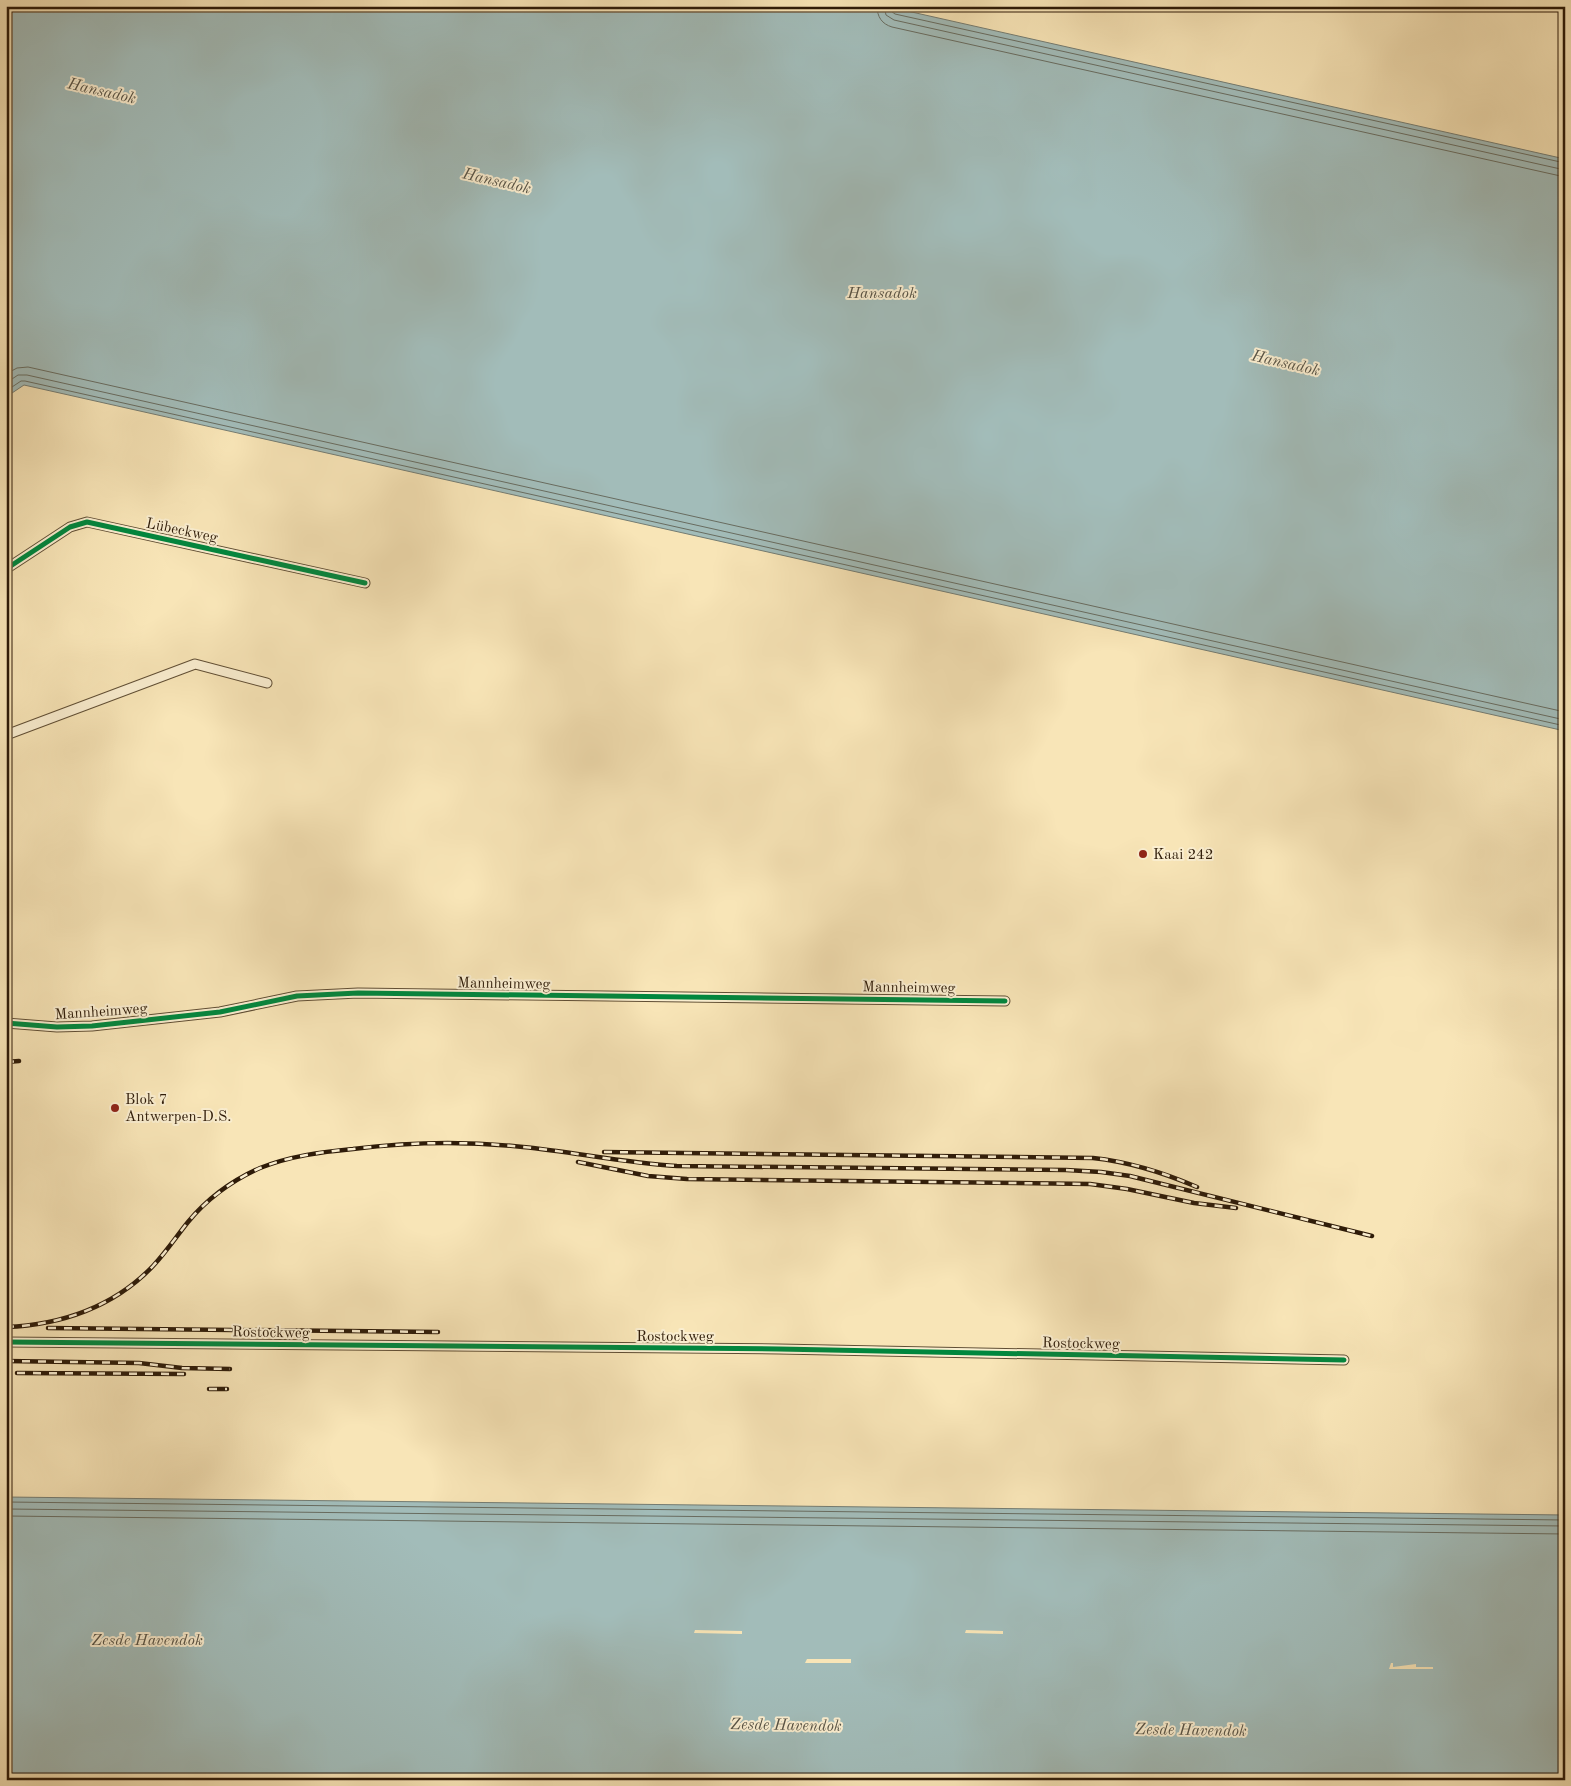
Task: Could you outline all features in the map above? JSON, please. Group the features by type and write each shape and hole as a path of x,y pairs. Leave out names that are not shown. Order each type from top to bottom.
{"street":[{"name":"Lübeckweg","path":"6,569 70,527 87,522 365,583"},
{"path":"6,735 195,664 268,682"},
{"name":"Mannheimweg","path":"6,1023 57,1027 92,1026 214,1012 292,996 332,994 1005,1001"},
{"name":"Rostockweg","path":"6,1342 789,1350 1344,1360"}],"water":[{"name":"Hansadok","path":"6,6 885,6 1565,159 1565,731 24,385 6,397"},
{"name":"Zesde Havendok","path":"6,1497 1565,1515 1565,1780 6,1780"}],"pier":[{"path":"695,1630 742,1631 742,1634 694,1633"},
{"path":"966,1630 1003,1631 1003,1634 965,1633"},
{"path":"807,1659 851,1659 851,1663 805,1663"},
{"path":"1391,1663 1393,1663 1393,1667 1416,1664 1416,1667 1433,1667 1433,1669 1389,1669"}],"railway":[{"path":"6,1062 19,1061"},
{"path":"6,1327 66,1318 104,1303 121,1293 153,1266 203,1206 230,1184 260,1168 306,1155 395,1145 438,1143 502,1145 677,1166 1066,1170 1101,1172 1130,1176 1372,1236"},
{"path":"604,1152 1093,1158 1146,1168 1197,1187"},
{"path":"578,1162 648,1176 687,1179 1090,1184 1127,1189 1194,1203 1236,1208"},
{"path":"48,1328 438,1332"},
{"path":"6,1361 139,1363 182,1368 230,1369"},
{"path":"17,1373 184,1374"},
{"path":"209,1389 227,1389"}],"cycle path":[{"path":"6,569 70,527 87,522 365,583"},
{"path":"6,1023 57,1027 92,1026 220,1012 297,996 358,993 1005,1001"},
{"path":"6,1342 779,1349 1344,1360"}],"place":[{"name":"Kaai 242","path":"1143,854"},
{"name":"Blok 7 Antwerpen-D.S.","path":"115,1108"}]}
